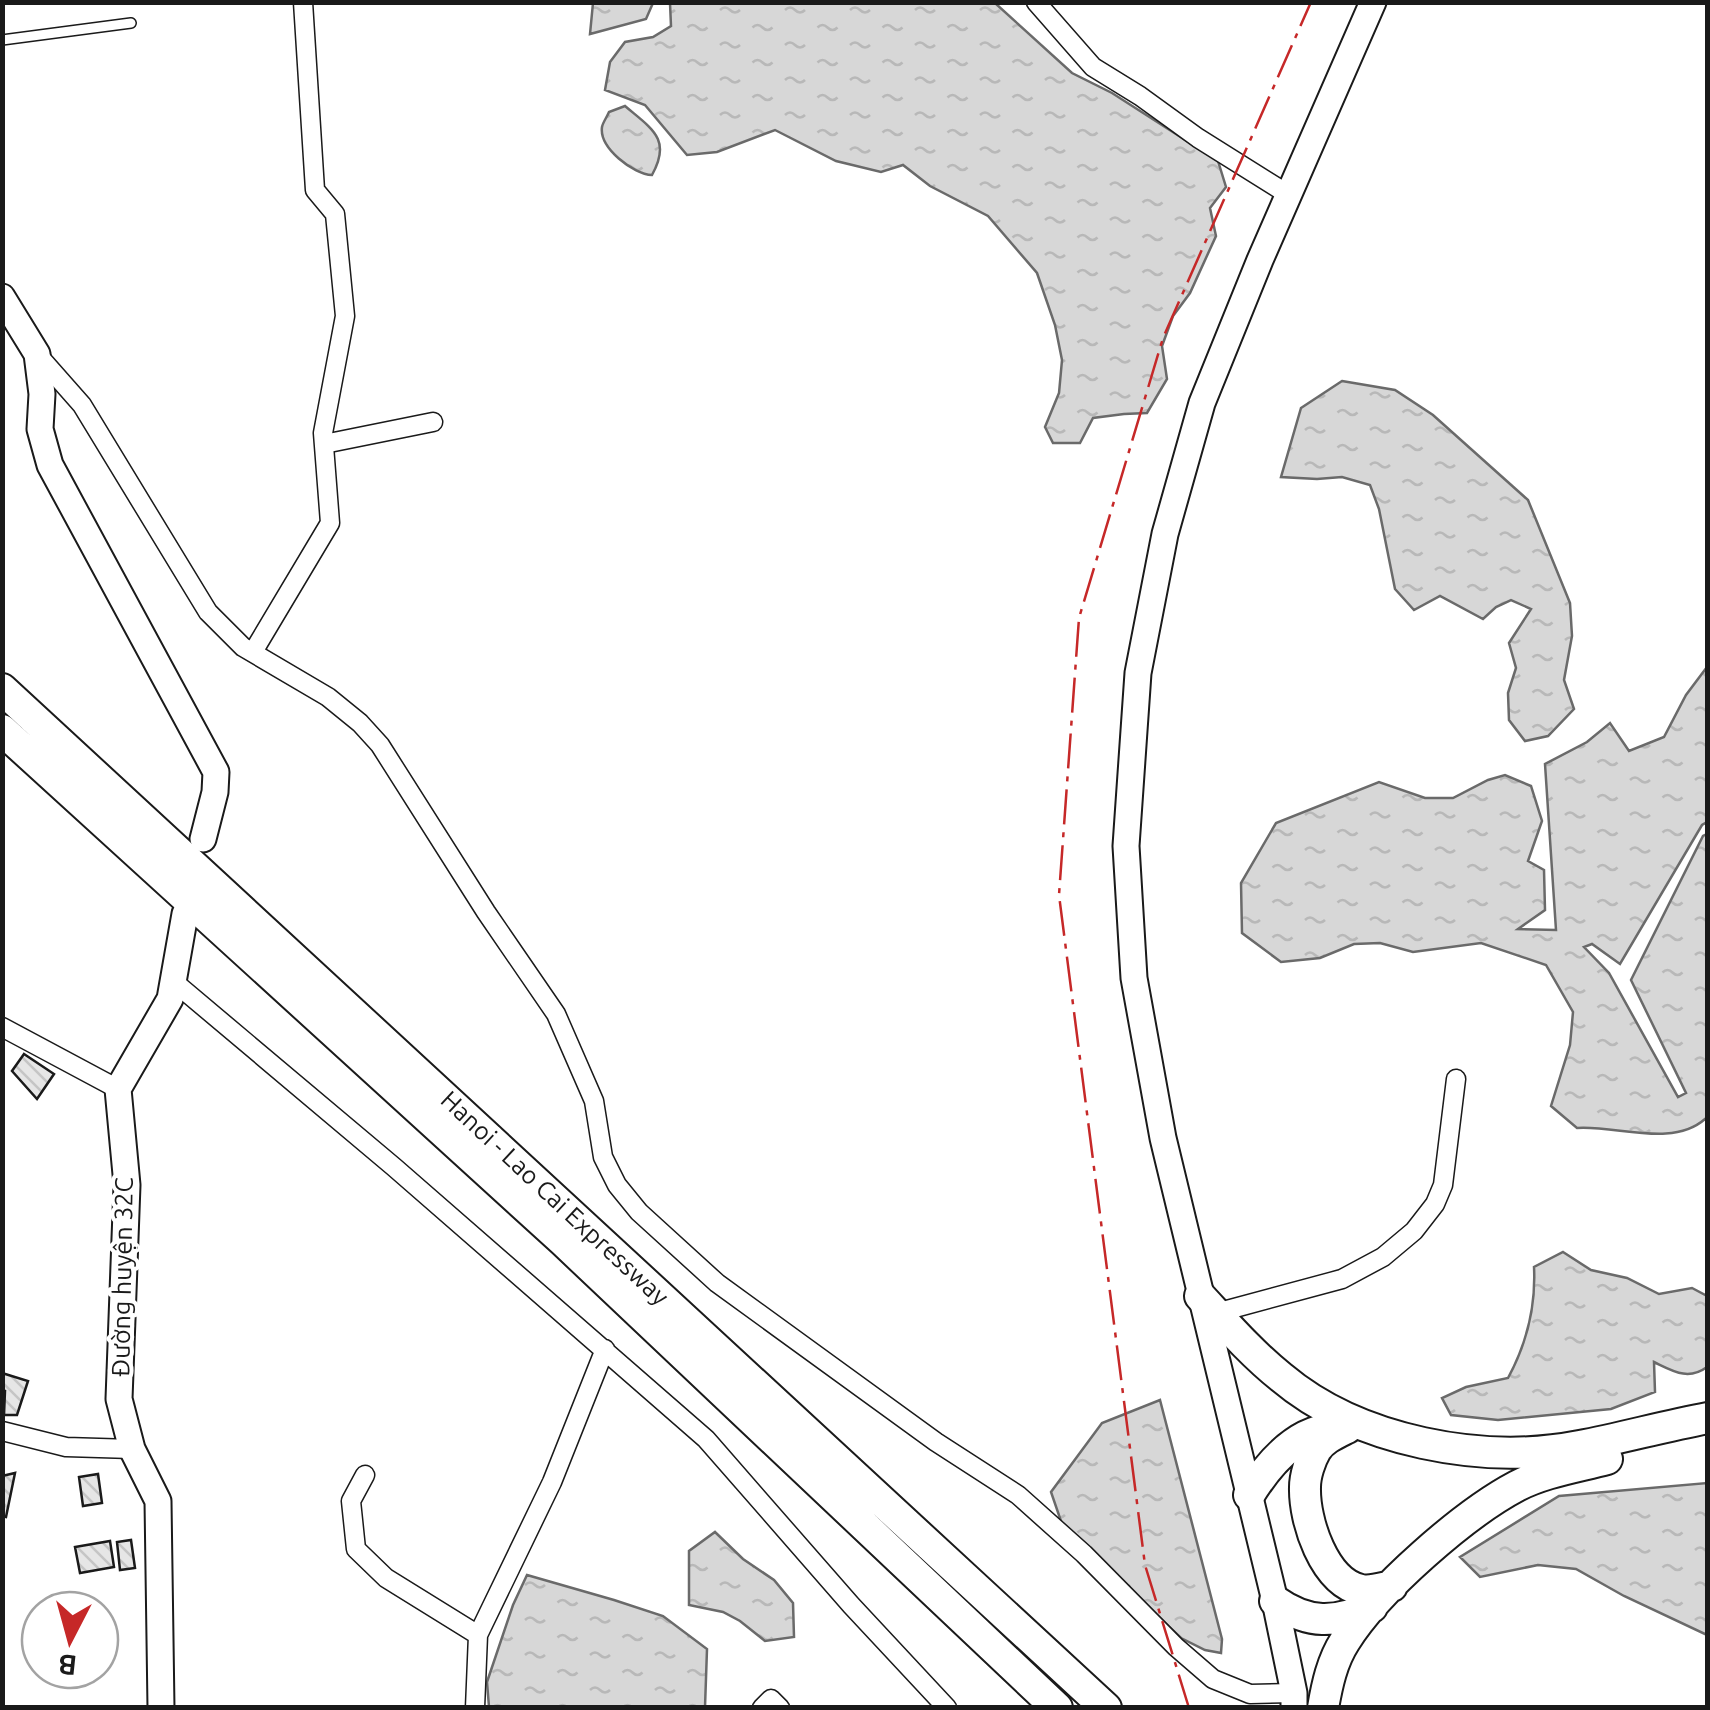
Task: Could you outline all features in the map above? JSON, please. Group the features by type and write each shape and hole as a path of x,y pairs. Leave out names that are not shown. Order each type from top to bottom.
{"highway":[{"name":"Hanoi - Lao Cai Expressway","path":"2,688 1106,1708"},
{"name":"Hanoi - Lao Cai Expressway","path":"2,730 563,1241 1056,1708"},
{"path":"1208,1304 1284,1380 1360,1430"},
{"path":"1249,1495 1264,1471 1295,1443 1320,1430 1360,1430 1428,1445 1482,1451 1543,1450 1708,1418"},
{"path":"1360,1430 1326,1438 1316,1449 1304,1488 1319,1552 1330,1571 1348,1584 1382,1596"},
{"path":"1323,1708 1328,1681 1344,1643 1382,1596 1458,1526 1519,1486 1566,1469 1708,1439"},
{"path":"1275,1600 1294,1614 1335,1620 1349,1617 1382,1596"}],"main road":[{"path":"1298,1702 1208,1304 1163,1138 1134,978 1126,846 1138,673 1166,534 1202,403 1374,2"},
{"path":"2,298 37,354 42,394 40,429 50,466 216,772 202,839"},
{"path":"118,1090 170,998 184,914"},
{"name":"Đường huyện 32C","path":"118,1090 126,1185 118,1398 132,1449 158,1500 162,1708"}],"street":[{"path":"253,652 330,523 323,432 345,316 335,214 316,190 303,2"},
{"path":"1036,2 1093,67 1288,195"},
{"path":"37,354 82,405 208,612 244,647 328,697 380,745 556,1014 594,1101 604,1157 617,1185 639,1212 717,1283 936,1442 1018,1495 1213,1679 1250,1694 1298,1702"},
{"path":"324,444 434,422"},
{"path":"173,981 706,1439 947,1708"},
{"path":"2,1028 118,1090"},
{"path":"1208,1304 1342,1279 1383,1258 1414,1231 1435,1204 1443,1185 1456,1078"},
{"path":"475,1708 478,1635 552,1482 605,1349"},
{"path":"2,1431 66,1447 132,1449"},
{"path":"365,1475 351,1501 356,1549 386,1578 478,1635"},
{"path":"762,1708 771,1699 780,1708"}],"lane":[{"path":"2,40 131,23"}],"water":[{"path":"593,3 653,3 646,19 590,34"},
{"path":"670,3 995,3 1072,73 1112,93 1218,161 1226,187 1210,208 1216,236 1190,293 1173,316 1162,346 1167,379 1147,413 1093,418 1080,443 1053,443 1045,427 1059,393 1062,360 1037,273 988,216 930,186 903,165 881,172 836,161 775,130 717,152 687,155 645,105 605,90 610,62 625,42 653,37 671,26"},
{"path":"625,106 651,128 659,143 658,163 652,175 636,170 606,143 603,125 609,112"},
{"path":"1342,381 1395,390 1433,415 1528,500 1570,603 1572,636 1564,680 1574,709 1548,736 1525,741 1509,720 1508,693 1516,668 1509,643 1531,609 1511,600 1483,619 1440,596 1414,610 1395,589 1379,509 1370,485 1342,477 1281,477 1301,408"},
{"path":"1707,667 1707,822 1620,964 1592,944 1584,947 1609,973 1678,1097 1686,1093 1631,980 1707,834 1708,1121 1661,1134 1577,1128 1551,1106 1570,1045 1573,1012 1546,965 1481,943 1413,952 1380,943 1354,944 1320,958 1281,962 1242,933 1241,883 1276,823 1379,782 1425,798 1453,798 1505,775 1531,786 1542,821 1528,861 1544,870 1545,910 1518,929 1556,930 1545,764 1587,742 1610,723 1629,751 1664,737 1686,695"},
{"path":"1563,1252 1591,1270 1627,1278 1659,1294 1692,1288 1707,1296 1707,1367 1687,1374 1654,1362 1655,1392 1611,1409 1498,1420 1451,1415 1442,1398 1466,1387 1508,1378 1529,1324 1534,1267"},
{"path":"1160,1400 1222,1639 1221,1653 1181,1638 1063,1527 1051,1492 1102,1423"},
{"path":"1707,1483 1707,1635 1576,1569 1538,1565 1480,1577 1460,1557 1559,1496"},
{"path":"715,1532 743,1559 774,1580 793,1603 794,1637 765,1641 723,1612 689,1605 689,1551"},
{"path":"527,1575 663,1616 707,1649 705,1707 489,1707 487,1682"}],"building":[{"path":"24,1054 54,1074 37,1099 12,1071"},
{"path":"2,1373 28,1381 17,1415 4,1415"},
{"path":"15,1473 6,1517 2,1516 2,1476"},
{"path":"98,1474 102,1503 83,1506 79,1477"},
{"path":"131,1540 135,1568 120,1570 117,1542"},
{"path":"110,1541 114,1567 80,1573 75,1547"}],"power":[{"path":"1189,1708 1145,1565 1059,895 1079,618 1163,338 1311,2"}]}
